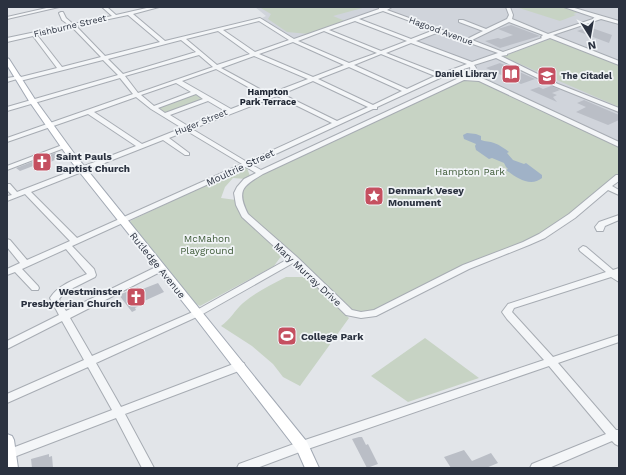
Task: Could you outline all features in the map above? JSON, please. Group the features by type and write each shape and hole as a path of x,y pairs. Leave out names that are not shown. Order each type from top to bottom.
{"main road":[{"name":"Rutledge Avenue","path":"7,60 33,102 82,169 198,313 302,446 312,468"},
{"path":"7,440 10,461"}],"street":[{"path":"7,18 56,7 64,19 72,25 121,75 137,95 153,108 261,173"},
{"path":"104,7 115,16"},
{"name":"Fishburne Street","path":"7,40 157,7"},
{"path":"294,40 325,30 380,8 390,7"},
{"path":"468,40 509,20 511,15 508,7 501,7"},
{"path":"566,7 619,23"},
{"name":"Hagood Avenue","path":"380,8 468,40 501,54 556,85 619,110"},
{"path":"587,14 594,10"},
{"path":"129,13 164,43"},
{"path":"7,80 61,69 260,18 294,40 407,91"},
{"name":"Moultrie Street","path":"7,272 123,221 245,164 374,108 440,76 600,18"},
{"path":"354,19 472,64 474,68 472,72 480,79"},
{"path":"509,20 619,63"},
{"path":"460,21 487,31"},
{"path":"220,29 254,54 313,79 374,108 391,112"},
{"path":"325,30 440,76"},
{"name":"Huger Street","path":"7,199 439,30"},
{"path":"280,32 304,36"},
{"path":"34,34 61,69"},
{"path":"7,140 311,34"},
{"path":"182,38 216,67 268,96"},
{"path":"7,109 199,53"},
{"name":"Mary Murray Drive","path":"472,72 470,75 380,116 247,181 241,186 238,193 240,204 245,215 294,259 349,313 361,315 376,313 480,260 512,250 540,237 565,222 587,206 619,177"},
{"name":"Mary Murray Drive","path":"463,78 480,79 619,145"},
{"path":"177,81 229,111"},
{"path":"153,108 196,92"},
{"path":"276,93 337,123"},
{"path":"165,115 208,99"},
{"path":"374,108 380,116"},
{"path":"90,112 140,146"},
{"path":"163,137 187,154"},
{"path":"7,168 65,146"},
{"path":"7,186 16,195"},
{"path":"608,187 619,193"},
{"path":"26,191 76,242"},
{"path":"600,229 599,227 602,224 619,217"},
{"path":"7,242 26,264"},
{"path":"67,246 91,271 92,275 62,290 54,298 119,413 148,468"},
{"path":"583,249 617,274"},
{"path":"7,398 198,313 294,259"},
{"path":"17,268 35,288"},
{"path":"7,345 161,268"},
{"path":"536,468 617,437 552,362 508,316 507,311 511,306 617,274"},
{"path":"243,468 302,446 619,338"},
{"path":"10,461 119,413 240,366"}],"shaded area":[{"name":"The Citadel","path":"255,7 619,7 619,145 480,79 474,74 471,64 411,41 439,30 382,9 294,41 260,19 266,16"}],"green space":[{"path":"259,7 366,7 333,16 345,21 309,34 287,32 268,19 271,14"},
{"path":"516,7 566,7 579,12 573,14 576,15 560,21"},
{"path":"550,39 556,39 619,64 619,107 504,57"},
{"name":"Hampton Park","path":"475,79 619,147 619,173 588,202 544,232 512,248 478,259 374,310 361,312 351,309 247,214 241,198 243,190 254,178 461,80"},
{"path":"196,93 206,99 166,114 155,108"},
{"name":"McMahon Playground","path":"242,168 247,168 250,176 246,179 233,178 225,187 221,198 236,200 240,210 285,255 282,255 274,266 200,306 196,304 132,226 130,221"},
{"name":"College Park","path":"286,277 306,277 349,318 300,386 283,377 273,364 252,346 221,326 248,299"},
{"path":"425,338 479,378 408,402 371,376"}],"water":[{"path":"467,133 476,134 481,136 481,140 492,142 500,146 509,152 507,153 513,160 524,164 526,163 542,175 542,178 537,181 528,182 514,176 506,170 508,169 504,163 492,158 489,159 476,150 476,144 464,139 463,135"}],"building":[{"path":"511,25 540,36 500,48 485,41 498,38 501,39 513,35 498,29"},
{"path":"589,27 612,35 609,43 577,31"},
{"name":"Daniel Library","path":"500,63 535,79 521,84 486,68"},
{"path":"551,86 560,90 552,93 557,95 553,97 557,102 530,90 539,87 543,89"},
{"path":"584,100 619,115 619,120 608,125 576,112 586,107 577,103"},
{"name":"Saint Pauls Baptist Church","path":"55,153 62,156 47,164 41,163 20,171 16,168"},
{"name":"Westminster Presbyterian Church","path":"158,283 164,292 140,303 141,305 135,308 136,310 132,312 119,295 138,287 140,290"},
{"path":"362,437 366,445 368,444 378,464 367,468 352,439"},
{"path":"464,450 472,461 491,453 498,463 486,468 451,468 444,457"},
{"path":"49,454 49,457 52,456 53,468 32,468 31,459"}],"place":[{"name":"Daniel Library","path":"511,74"},
{"name":"The Citadel","path":"547,76"},
{"name":"Saint Pauls Baptist Church","path":"42,162"},
{"name":"Denmark Vesey Monument","path":"374,196"},
{"name":"Westminster Presbyterian Church","path":"136,297"},
{"name":"College Park","path":"287,336"}],"district":[{"name":"Hampton Park Terrace","path":"268,98"}]}
